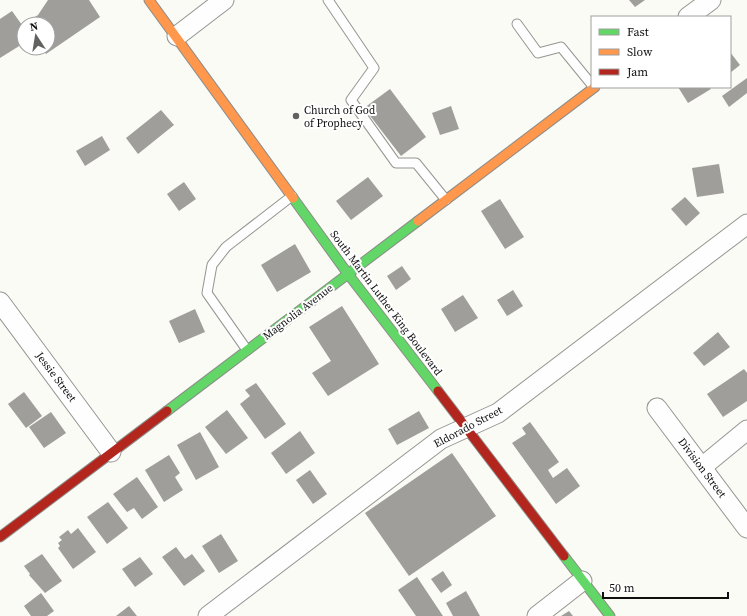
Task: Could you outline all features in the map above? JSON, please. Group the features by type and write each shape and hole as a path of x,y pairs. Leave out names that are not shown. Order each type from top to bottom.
{"street":[{"name":"South Martin Luther King Boulevard","path":"149,0 177,36 348,274 610,616"},
{"path":"177,36 224,0"},
{"path":"689,16 711,0"},
{"name":"Magnolia Avenue","path":"0,537 593,88"},
{"name":"Eldorado Street","path":"208,616 441,438 498,413 747,224"},
{"name":"Jessie Street","path":"0,302 111,452"},
{"name":"Division Street","path":"658,408 747,528"},
{"path":"702,467 747,430"},
{"path":"537,616 582,581"}],"lane":[{"path":"328,0 374,68 350,100 396,163 416,163 446,200"},
{"path":"517,24 538,53 561,47 591,83"},
{"path":"247,350 207,293 212,265 226,247 292,196"}],"building":[{"path":"48,0 89,0 100,17 56,47 56,16 36,16"},
{"path":"629,0 645,0 635,7"},
{"path":"12,11 16,17 16,48 0,58 0,19"},
{"path":"731,53 740,65 731,72"},
{"path":"747,78 747,93 729,107 722,96"},
{"path":"679,88 711,89 688,103"},
{"path":"390,89 426,137 401,156 364,108"},
{"path":"451,106 459,129 440,135 432,113"},
{"path":"161,110 174,125 138,154 126,138"},
{"path":"102,136 110,150 85,166 76,151"},
{"path":"719,164 724,193 697,197 692,168"},
{"path":"368,177 383,196 351,220 336,201"},
{"path":"184,182 196,199 179,211 167,194"},
{"path":"685,197 700,213 686,226 671,209"},
{"path":"500,199 524,237 505,249 481,211"},
{"path":"295,244 311,272 277,292 261,265"},
{"path":"402,266 411,279 396,290 387,276"},
{"path":"513,290 523,306 507,316 497,300"},
{"path":"463,295 478,318 455,332 441,309"},
{"path":"342,306 379,364 328,396 312,373 331,361 309,327"},
{"path":"195,309 205,332 179,343 169,321"},
{"path":"718,332 730,347 704,366 693,353"},
{"path":"744,369 747,373 747,401 723,417 707,394"},
{"path":"256,383 286,424 265,439 240,404 250,396 245,390"},
{"path":"24,392 42,416 26,428 8,404"},
{"path":"227,410 248,438 226,454 205,427"},
{"path":"419,411 429,428 397,445 388,429"},
{"path":"51,412 66,433 44,448 29,427"},
{"path":"530,422 559,462 548,470 553,478 567,468 580,486 556,504 512,443 526,434 522,428"},
{"path":"300,431 315,453 286,474 271,453"},
{"path":"200,432 219,467 196,480 177,445"},
{"path":"452,453 496,516 409,576 365,513"},
{"path":"169,455 180,473 175,477 183,490 164,502 145,470"},
{"path":"310,470 327,494 313,504 296,480"},
{"path":"137,477 158,507 142,519 134,508 127,512 113,494"},
{"path":"108,502 128,528 107,544 87,517"},
{"path":"78,528 96,552 73,569 58,548 60,546 58,543 62,540 59,537 68,530 71,534"},
{"path":"221,534 238,561 219,573 202,546"},
{"path":"176,547 185,559 192,554 205,571 184,586 162,557"},
{"path":"42,554 62,581 45,593 29,575 30,574 24,566"},
{"path":"140,557 153,574 135,587 122,569"},
{"path":"443,571 452,585 441,593 431,579"},
{"path":"417,577 443,616 416,616 398,590"},
{"path":"466,591 480,616 453,616 446,603"},
{"path":"41,593 54,611 47,616 31,616 24,606"},
{"path":"129,606 137,616 116,616"},
{"path":"569,611 573,616 561,616"}],"traffic: fast":[{"path":"293,198 348,274 438,391"},
{"path":"167,411 418,221"},
{"path":"564,556 610,616"}],"traffic: slow":[{"path":"149,0 293,198"},
{"path":"418,221 594,88"}],"traffic: jam":[{"path":"438,391 564,556"},
{"path":"0,537 167,411"}],"place":[{"name":"Church of God of Prophecy","path":"296,116"}]}
